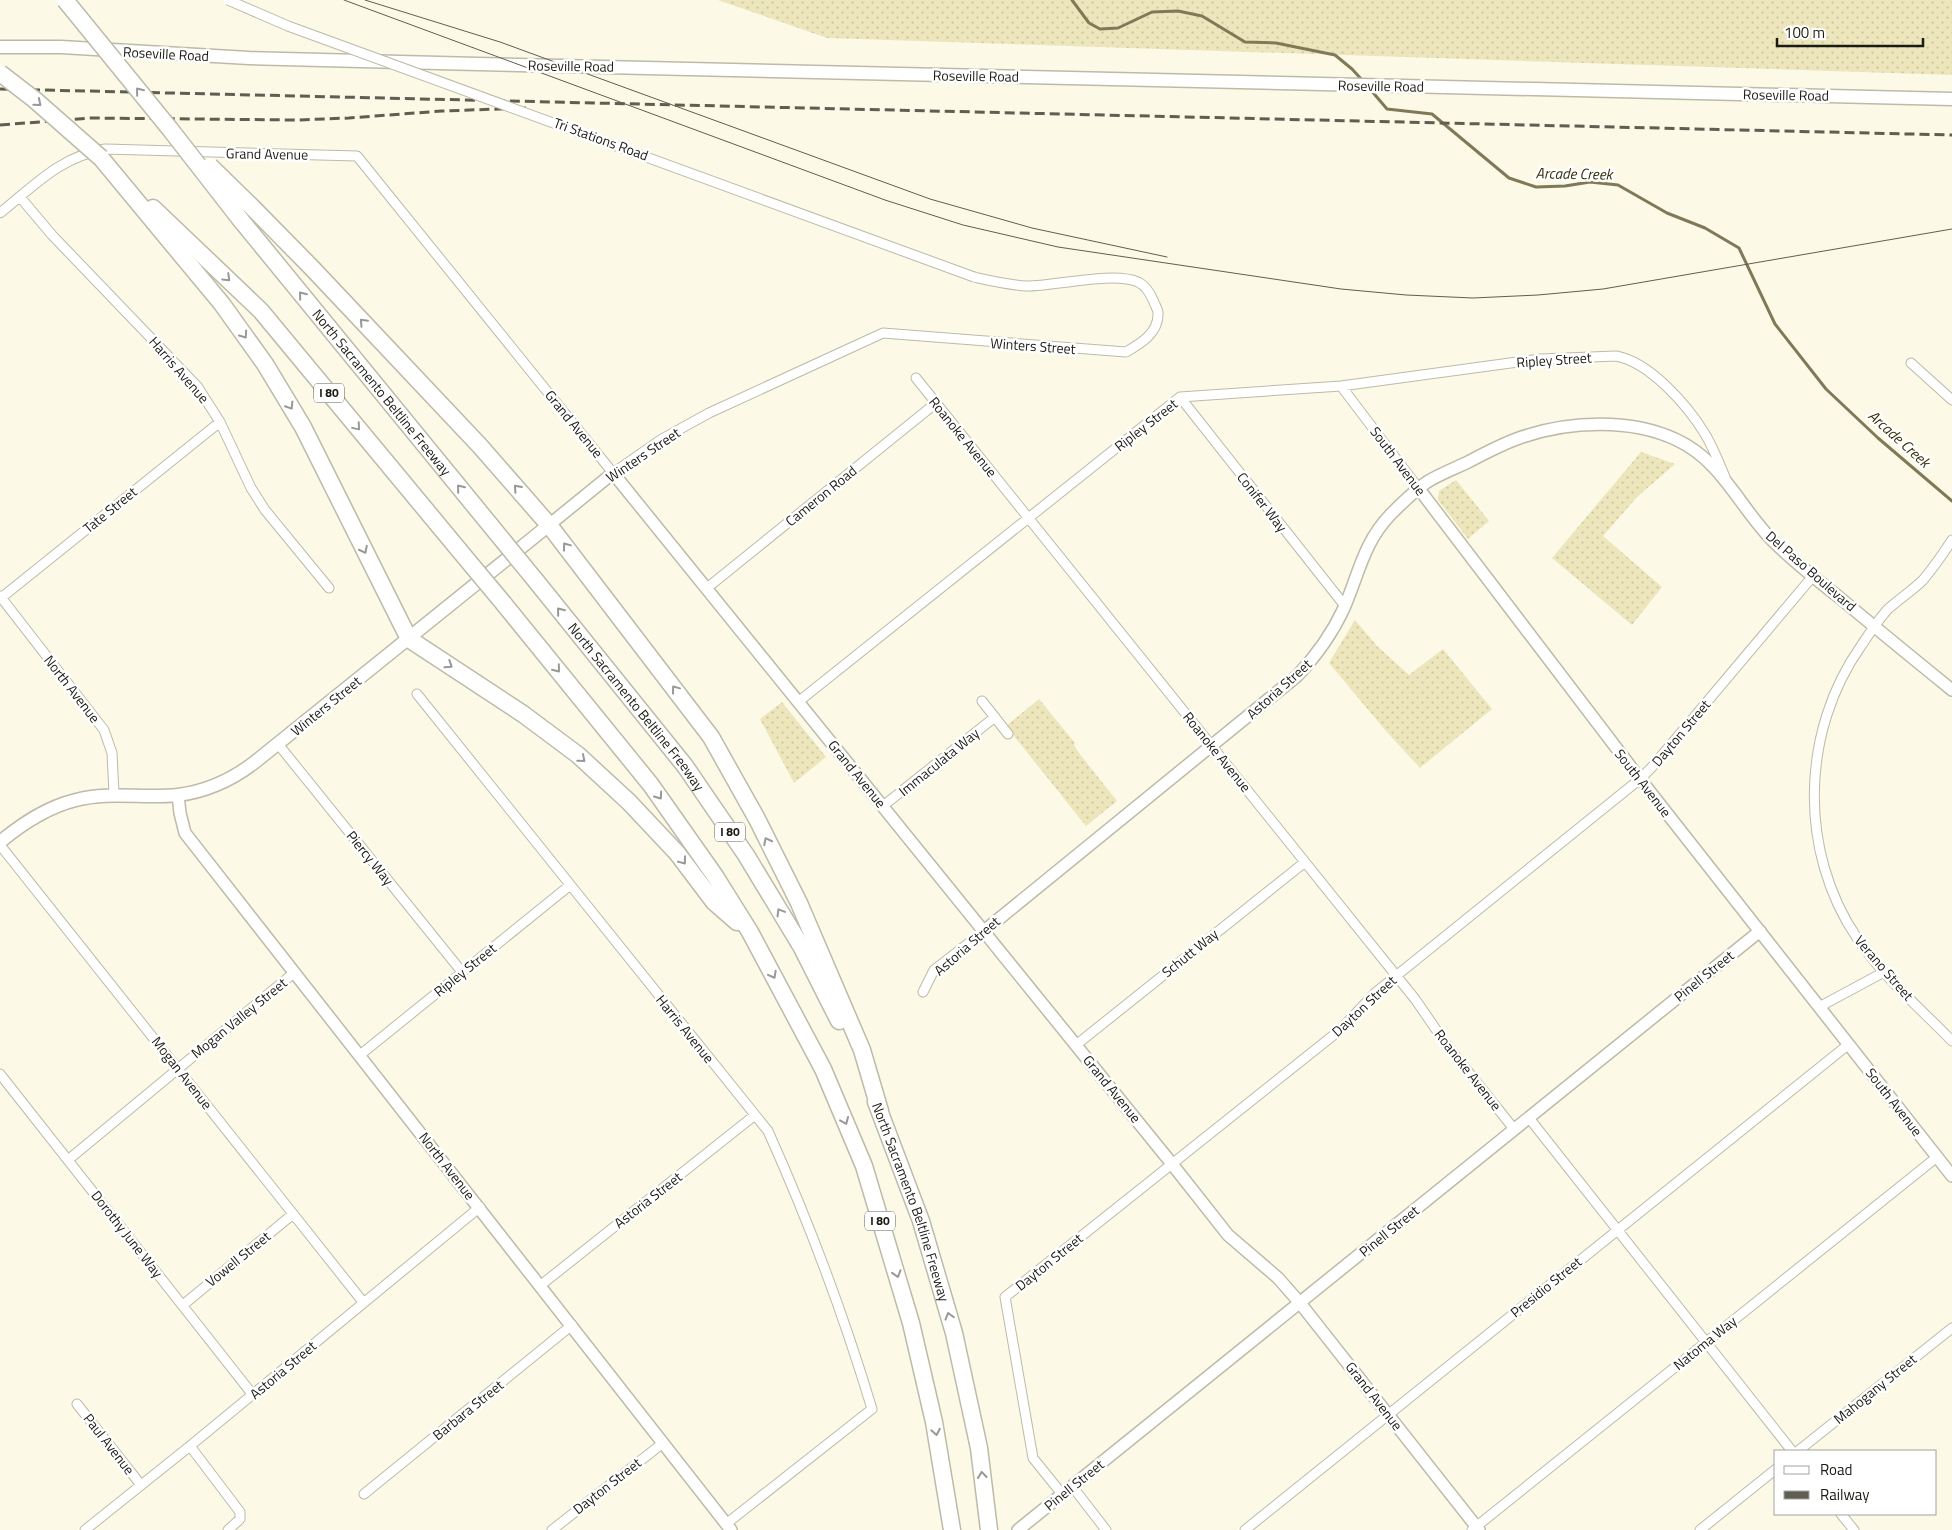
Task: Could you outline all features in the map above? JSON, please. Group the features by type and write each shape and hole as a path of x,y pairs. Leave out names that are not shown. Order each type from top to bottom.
{"highway":[{"name":"North Sacramento Beltline Freeway","path":"65,0 240,219 685,766 746,855 801,946 850,1041 880,1111 921,1221 954,1334 979,1448 989,1530"},
{"path":"0,73 35,100 101,158 186,250 265,364 303,427 408,638 523,714 578,755 629,802 677,853 714,902 750,932"},
{"path":"170,129 252,207 312,268 480,446 550,525 711,737 757,819 799,903 862,1050 880,1111"},
{"name":"I 80","path":"186,250 261,311 504,604 651,784 715,876 750,932 823,1069 864,1166 911,1323 934,1422 952,1530"}],"main road":[{"name":"Roseville Road","path":"0,47 61,48 249,58 1952,99"},
{"name":"Winters Street","path":"0,843 29,820 60,804 77,799 114,794 178,795 213,786 230,779 249,768 550,525"}],"street":[{"name":"Tri Stations Road","path":"228,0 288,26 974,277"},
{"name":"Grand Avenue","path":"0,213 64,162 87,152 105,149 357,156 1228,1235 1278,1278 1300,1303 1476,1529"},
{"name":"Harris Avenue","path":"20,197 52,235 186,373 220,422 251,488 266,510 328,588"},
{"name":"Winters Street","path":"550,525 613,473 662,439 709,413 884,333 1126,352 1146,341 1155,326 1158,313 1151,295 1138,282 1124,279 1092,279 1050,285 1026,286 998,283 974,277"},
{"name":"Ripley Street","path":"798,702 1180,397 1342,386 1540,360 1608,356"},
{"name":"Del Paso Boulevard","path":"1608,356 1624,358 1637,364 1687,408 1707,436 1727,482 1771,540 1952,690"},
{"path":"1910,363 1952,400"},
{"name":"Roanoke Avenue","path":"916,378 1396,976 1446,1044 1514,1129"},
{"name":"South Avenue","path":"1342,386 1640,780 1952,1176"},
{"name":"Conifer Way","path":"1180,397 1344,606"},
{"name":"Cameron Road","path":"706,588 936,403"},
{"name":"Tate Street","path":"1,597 220,422"},
{"name":"Astoria Street","path":"923,992 934,970 1280,692 1308,665 1334,628 1360,562 1378,530 1389,516 1427,482 1499,446 1523,437 1564,428 1597,425 1630,427 1657,432 1677,440 1702,456 1727,482"},
{"name":"Verano Street","path":"1952,540 1923,580 1889,609 1846,669 1828,711 1820,737 1814,791 1815,818 1825,871 1835,897 1856,937 1884,972 1952,1041"},
{"name":"Dayton Street","path":"1062,1494 1033,1458 1005,1297 1340,1030 1375,993 1640,780 1813,576"},
{"name":"North Avenue","path":"1,597 104,730 112,752 114,794"},
{"name":"Harris Avenue","path":"417,694 569,886 768,1131 808,1222 837,1301 872,1409 729,1527"},
{"path":"982,701 1008,734"},
{"name":"Immaculata Way","path":"883,806 995,717"},
{"name":"Piercy Way","path":"278,744 462,972"},
{"name":"North Avenue","path":"178,795 185,833 729,1527"},
{"name":"Mogan Avenue","path":"0,843 363,1302"},
{"name":"Schutt Way","path":"1076,1045 1305,862"},
{"name":"Ripley Street","path":"360,1055 569,886"},
{"name":"Pinell Street","path":"1021,1528 1760,932"},
{"name":"Mogan Valley Street","path":"68,1160 295,972"},
{"path":"1819,1007 1884,972"},
{"name":"Presidio Street","path":"1244,1530 1848,1044"},
{"name":"Dorothy June Way","path":"0,1074 253,1395"},
{"name":"Astoria Street","path":"541,1285 755,1115"},
{"path":"1529,1118 1791,1450"},
{"name":"Natoma Way","path":"1476,1529 1937,1157"},
{"name":"Astoria Street","path":"85,1530 253,1395 480,1207"},
{"name":"Vowell Street","path":"183,1305 294,1214"},
{"name":"Barbara Street","path":"364,1494 572,1325"},
{"name":"Mahogany Street","path":"1799,1450 1952,1328"},
{"name":"Paul Avenue","path":"77,1404 141,1485"},
{"name":"Dayton Street","path":"552,1530 663,1442"},
{"path":"190,1446 240,1512 240,1519 228,1530"},
{"path":"1700,1530 1774,1471"},
{"path":"1072,1486 1106,1530"},
{"path":"1842,1515 1854,1530"}],"shaded area":[{"path":"718,0 1952,0 1952,75 827,38"},
{"path":"1641,452 1675,464 1637,497 1603,536 1662,587 1632,625 1552,558"},
{"path":"1456,480 1489,521 1468,539 1438,500 1439,491"},
{"path":"1355,620 1377,646 1409,675 1443,649 1492,709 1420,768 1329,663"},
{"path":"1039,699 1075,743 1074,745 1079,753 1117,801 1086,826 1006,726"},
{"path":"782,702 826,757 794,783 760,719"}],"waterway":[{"name":"Arcade Creek","path":"1072,0 1089,23 1100,29 1118,28 1152,12 1178,11 1202,16 1245,42 1276,43 1335,55 1363,81"},
{"name":"Arcade Creek","path":"1370,89 1387,109 1432,114 1509,178 1536,187 1565,186 1590,182 1618,185 1667,213 1705,228 1739,248 1775,324 1826,389 1878,438 1952,501"}],"tram line":[{"path":"344,0 885,200 963,225 1058,247 1341,289 1406,295 1473,298 1603,289 1952,229"},
{"path":"365,0 500,42 930,199 1032,228 1167,257"}],"railway":[{"path":"0,89 1952,135"},
{"path":"0,125 91,118 297,120 526,108"}]}
